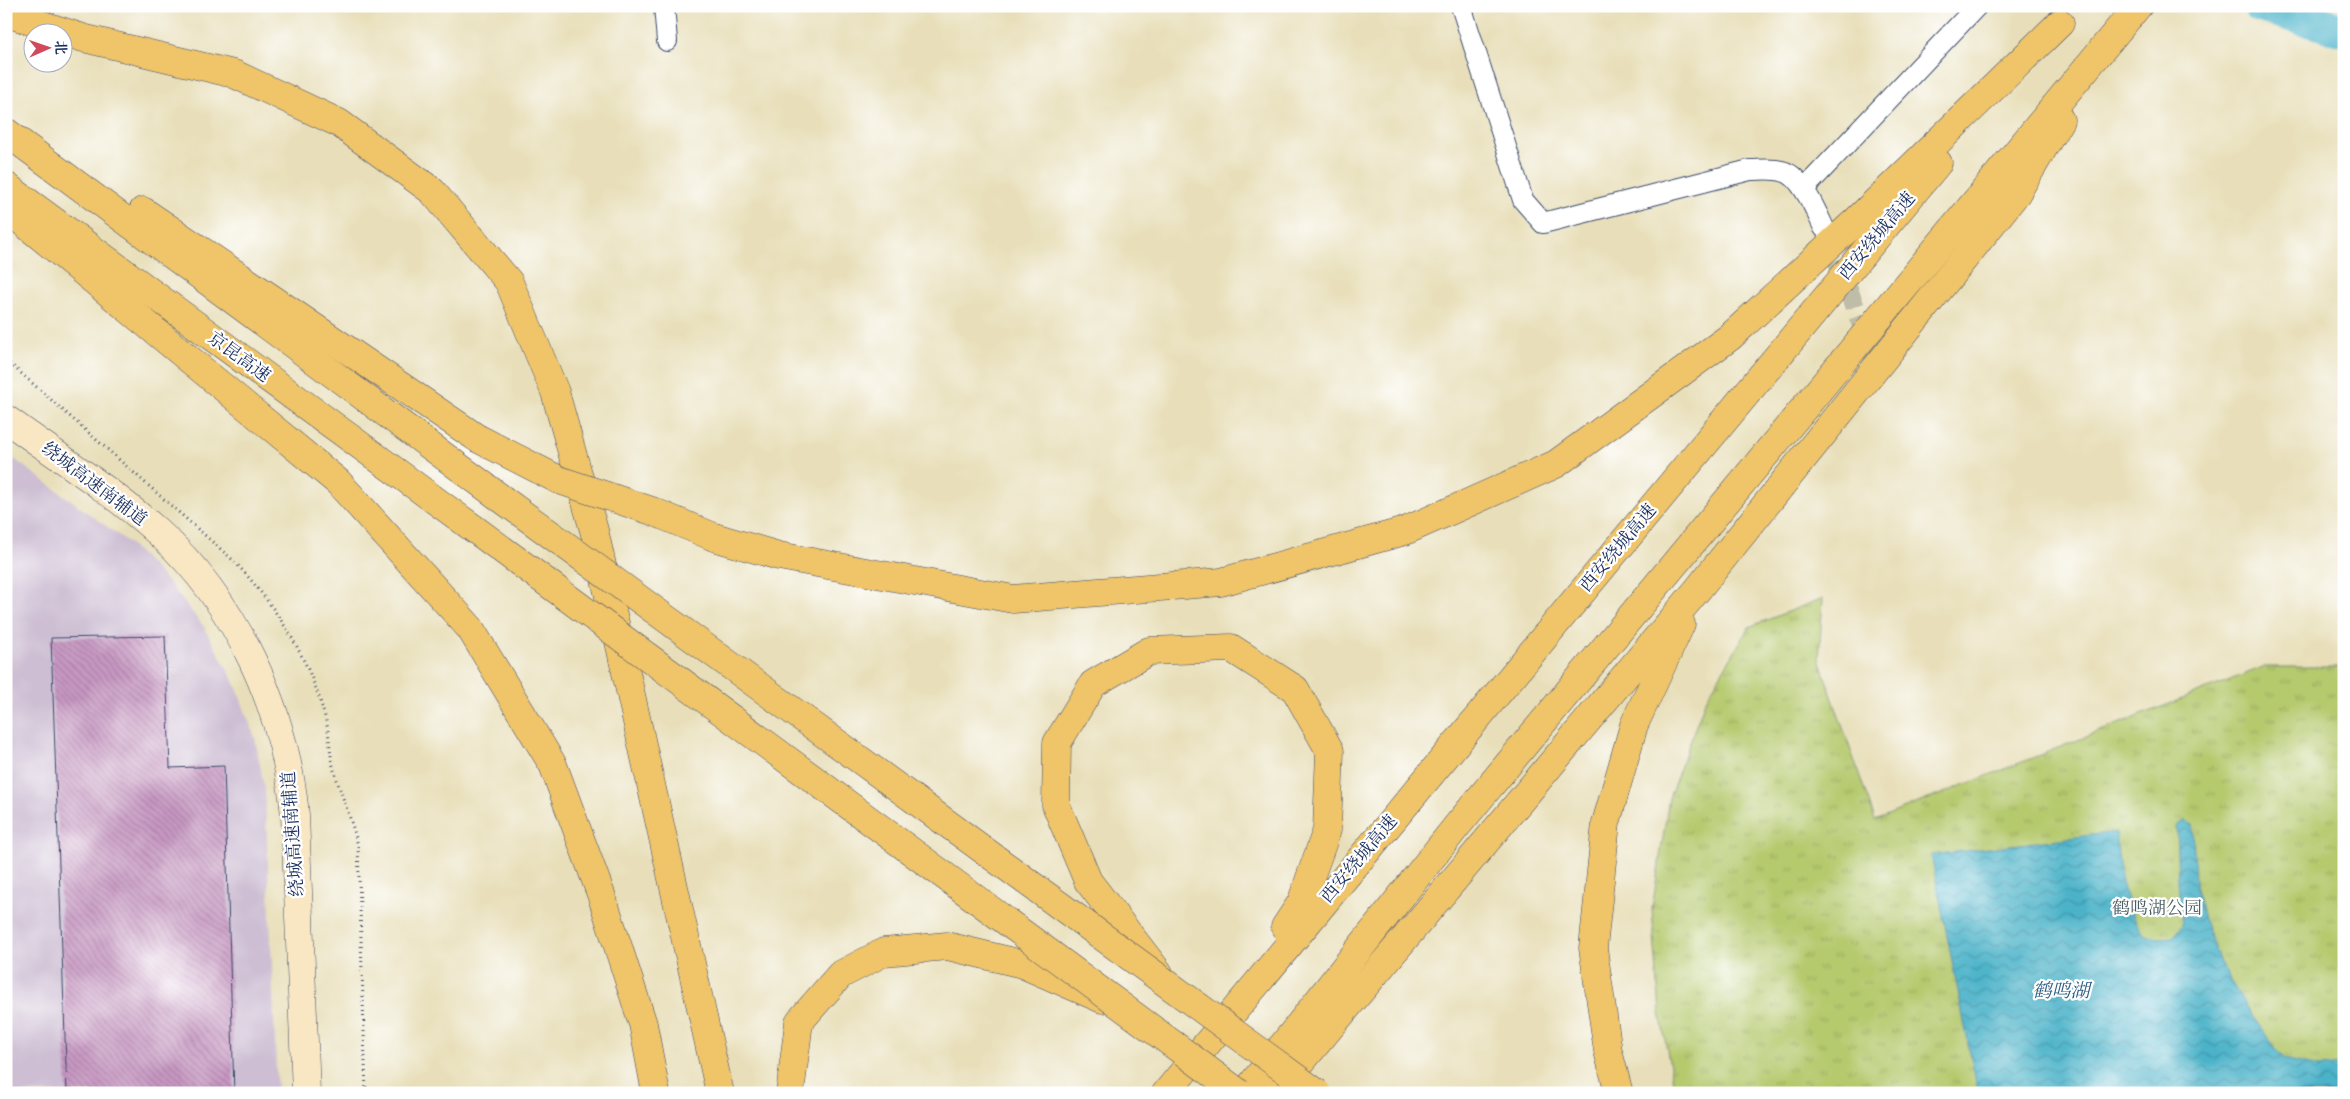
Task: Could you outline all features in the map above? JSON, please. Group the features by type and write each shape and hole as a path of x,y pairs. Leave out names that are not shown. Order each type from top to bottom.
{"highway":[{"path":"1245,1093 1462,819 2138,6"},
{"path":"6,13 83,38 234,74 339,123 432,191 509,282 555,392 595,534 720,1093"},
{"path":"6,118 477,438 559,480 652,511 714,537 780,556 1013,599 1221,582 1405,531 1556,464 1730,337 1857,220 2067,15"},
{"name":"西安绕城高速","path":"1168,1088 1963,133 2067,15"},
{"path":"1275,1093 1698,589 2016,194 2100,51"},
{"path":"6,132 502,499 1317,1093"},
{"name":"京昆高速","path":"6,186 1129,1011"},
{"path":"6,208 338,482 470,628 553,765 602,897 643,1024 656,1093"},
{"path":"1619,1093 1608,1051 1593,948 1606,823 1634,725 1698,589"},
{"path":"1166,982 1088,881 1056,804 1057,742 1093,684 1149,651 1231,648 1295,689 1330,751 1328,830 1301,904 1168,1088"},
{"path":"790,1093 799,1022 840,975 884,952 947,946 1022,964 1129,1011 1239,1093"}],"street":[{"path":"664,6 667,42"},
{"path":"1460,6 1523,200 1543,222 1750,170 1770,169 1787,172 1804,189 1824,228"},
{"path":"1804,189 1977,6"},
{"name":"绕城高速南辅道","path":"6,419 158,533 190,566 218,601 245,644 280,729 291,776 295,815 306,1093"}],"shaded area":[{"path":"6,453 128,542 168,582 204,627 235,683 255,738 265,792 277,1093 6,1093"}],"green space":[{"name":"鹤鸣湖公园","path":"1823,598 1819,659 1875,820 2263,667 2344,667 2344,1093 1675,1093 1660,1013 1652,909 1669,798 1705,701 1749,627"}],"water":[{"name":"鹤鸣湖","path":"2185,821 2193,825 2195,884 2205,923 2221,965 2250,1013 2284,1059 2319,1067 2344,1065 2344,1093 1978,1093 1931,855 2116,832 2123,886 2137,923 2145,935 2158,938 2173,937 2182,925 2176,826"}],"building":[{"path":"165,636 170,768 224,766 234,1093 67,1093 51,638"}],"waterway":[{"path":"2260,6 2344,30"}],"tunnel":[{"path":"1826,232 1881,375"}]}
